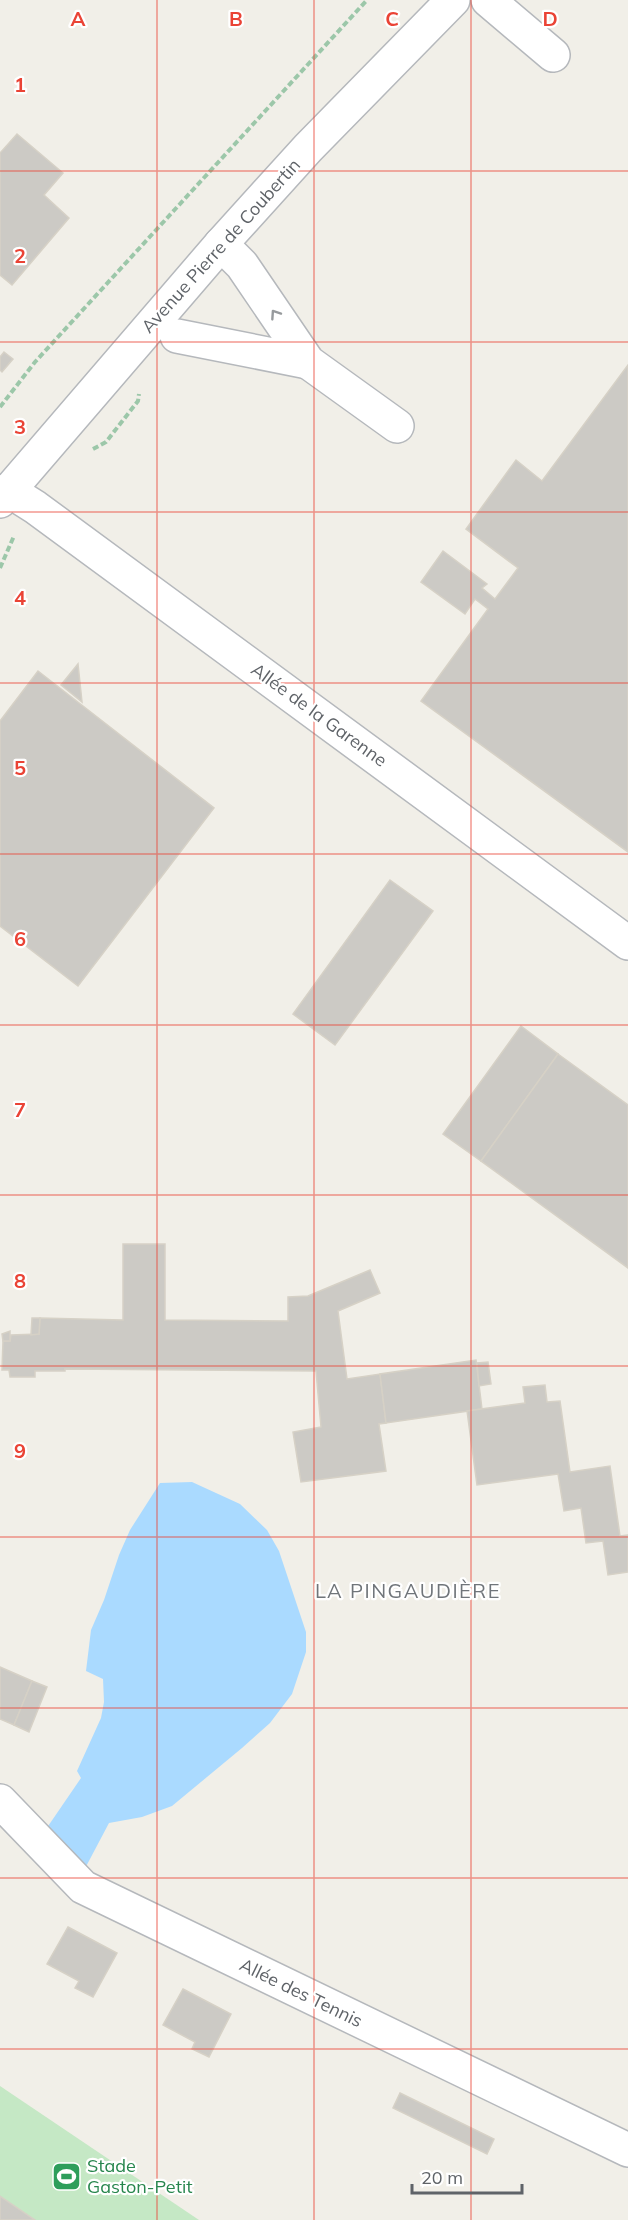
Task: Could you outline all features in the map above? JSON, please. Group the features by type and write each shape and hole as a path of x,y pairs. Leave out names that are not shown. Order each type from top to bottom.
{"street":[{"name":"Avenue Pierre de Coubertin","path":"4,495 221,243 308,148 453,0"},
{"path":"488,0 553,55"},
{"path":"221,243 242,266 308,362 397,426"},
{"path":"177,336 308,362"},
{"name":"Allée de la Garenne","path":"4,495 35,507 628,943"},
{"name":"Allée des Tennis","path":"0,1801 82,1887 628,2150"}],"path":[{"path":"0,407 35,362 367,0"}],"green space":[{"name":"Stade Gaston-Petit","path":"0,2086 199,2220 0,2220"}],"water":[{"path":"192,1482 240,1504 267,1530 279,1551 306,1632 306,1652 292,1694 270,1723 172,1806 142,1817 109,1823 81,1876 42,1835 81,1778 77,1771 101,1718 104,1702 103,1679 86,1671 91,1630 130,1530 160,1483"}],"building":[{"path":"17,134 63,173 44,195 69,218 12,285 0,275 0,153"},
{"path":"4,352 13,359 2,372 0,357"},
{"path":"628,365 628,852 421,701 488,609 475,599 465,614 421,582 443,551 487,584 482,588 495,599 518,568 466,529 516,460 542,481"},
{"path":"78,664 82,702 61,685"},
{"path":"38,671 214,808 78,986 0,926 0,721"},
{"path":"390,880 433,911 335,1045 293,1014"},
{"path":"521,1026 558,1054 481,1161 443,1134"},
{"path":"558,1054 628,1105 628,1268 481,1161"},
{"path":"123,1244 165,1244 165,1320 288,1321 288,1297 308,1296 370,1270 380,1293 338,1311 347,1379 380,1374 386,1423 379,1424 386,1471 301,1482 293,1432 321,1427 316,1371 65,1369 65,1371 35,1371 35,1377 10,1377 9,1370 2,1370 3,1341 10,1341 11,1335 39,1334 40,1318 123,1320"},
{"path":"32,1318 40,1318 39,1334 31,1335"},
{"path":"10,1331 10,1341 3,1341 2,1334"},
{"path":"476,1360 482,1409 386,1423 380,1374"},
{"path":"488,1362 491,1384 479,1386 477,1363"},
{"path":"545,1385 547,1402 560,1401 570,1472 610,1466 620,1536 628,1535 628,1572 608,1575 603,1541 586,1543 581,1508 564,1511 558,1474 477,1485 467,1411 525,1403 523,1387"},
{"path":"0,1667 32,1681 14,1725 0,1719"},
{"path":"32,1681 47,1687 29,1732 14,1725"},
{"path":"68,1927 117,1953 93,1997 75,1988 79,1981 47,1964"},
{"path":"183,1989 231,2014 209,2057 192,2049 195,2042 163,2025"},
{"path":"400,2093 494,2139 487,2154 393,2108"},
{"path":"0,2196 35,2220 0,2220"}],"place":[{"name":"Stade Gaston-Petit","path":"66,2176"}],"district":[{"name":"LA PINGAUDIÈRE","path":"408,1591"}]}
